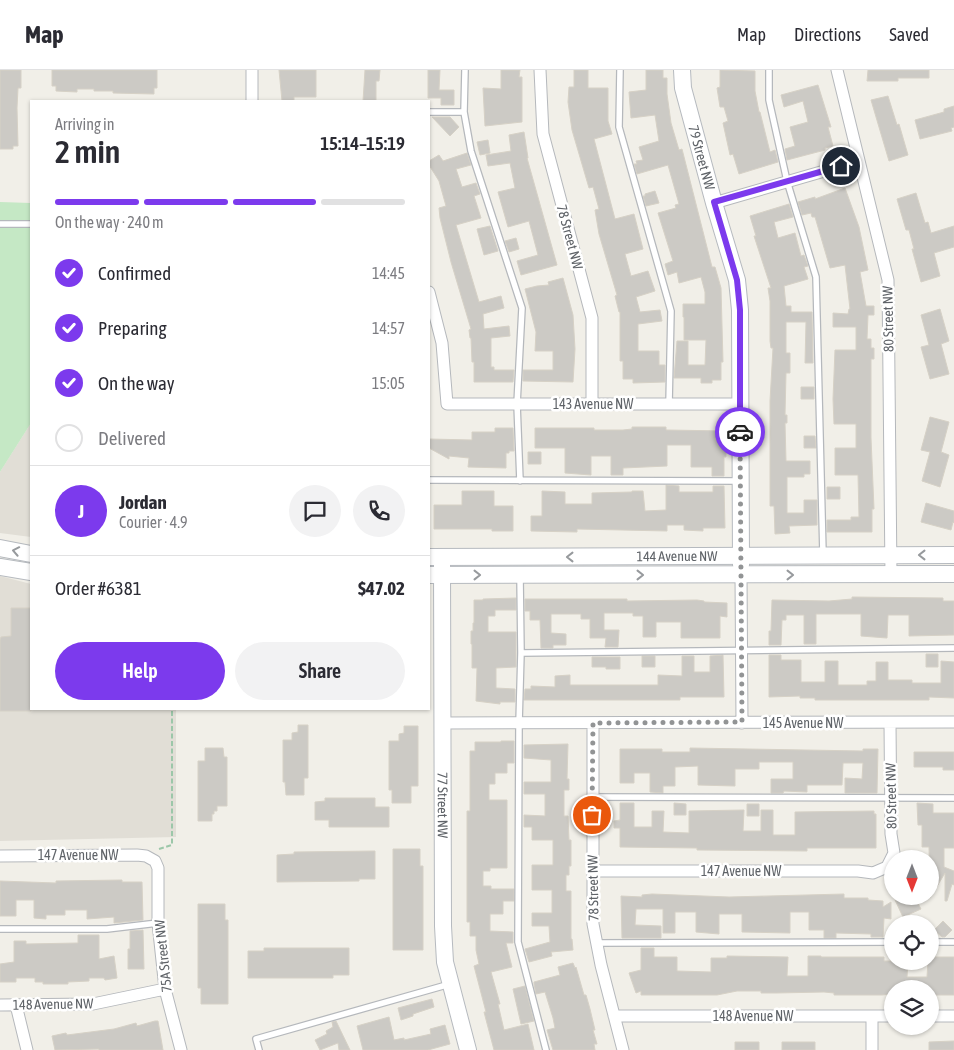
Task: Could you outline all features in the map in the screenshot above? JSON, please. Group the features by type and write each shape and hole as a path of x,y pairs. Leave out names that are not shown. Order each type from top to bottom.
{"street":[{"path":"252,70 252,100"},
{"name":"78 Street NW","path":"540,70 543,134 592,318 592,404"},
{"name":"79 Street NW","path":"682,70 683,88 737,280 740,310 742,722"},
{"name":"80 Street NW","path":"837,70 888,280 891,575"},
{"path":"714,202 859,161"},
{"name":"143 Avenue NW","path":"430,296 442,343 446,404 740,404"},
{"path":"0,548 30,554"},
{"name":"144 Avenue NW","path":"435,557 954,555"},
{"name":"77 Street NW","path":"435,557 442,723 443,926 446,962 468,1050"},
{"path":"0,567 30,572"},
{"name":"144 Avenue NW","path":"435,575 954,574"},
{"name":"80 Street NW","path":"890,722 891,834 894,850"},
{"name":"145 Avenue NW","path":"442,723 954,722"},
{"name":"78 Street NW","path":"593,723 593,924 623,1050"},
{"name":"147 Avenue NW","path":"0,856 136,855 146,856 155,861"},
{"name":"75A Street NW","path":"155,861 159,876 158,923 165,989 181,1050"},
{"name":"147 Avenue NW","path":"593,871 858,871 873,873 884,868"},
{"name":"148 Avenue NW","path":"0,1005 93,1004 165,989"},
{"path":"16,1004 28,1050"},
{"name":"148 Avenue NW","path":"614,1016 884,1016"},
{"path":"872,1016 872,1050"},
{"path":"939,1016 954,1016"}],"lane":[{"path":"466,70 464,112 471,151 522,308 517,404 520,481"},
{"path":"620,70 619,127 671,311 669,404"},
{"path":"769,70 769,100 787,181 816,277 823,556"},
{"path":"430,112 464,112"},
{"path":"0,224 30,224"},
{"path":"430,480 741,482"},
{"path":"520,575 518,942 546,1050"},
{"path":"521,653 954,648"},
{"path":"592,797 954,798"},
{"path":"0,929 107,929 158,923"},
{"path":"597,943 884,942"},
{"path":"939,942 954,942"},
{"path":"259,1050 256,1039 451,984"}],"path":[{"path":"159,849 172,845 172,710"}],"shaded area":[{"path":"30,425 30,537 0,533 0,472"},
{"path":"0,576 30,584 30,710 176,710 176,837 0,841"}],"green space":[{"path":"0,202 30,203 30,425 0,472"}],"building":[{"path":"0,70 21,70 21,88 18,88 17,108 18,146 13,146 13,149 0,149"},
{"path":"52,70 157,70 157,88 154,88 154,94 113,93 113,91 94,91 94,89 77,89 77,92 56,91 56,86 52,86"},
{"path":"279,70 316,70 316,97 294,97 294,100 282,100"},
{"path":"365,70 380,70 379,81 376,81 376,100 363,100"},
{"path":"428,70 440,70 439,90 454,90 454,105 441,105 441,98 428,98"},
{"path":"501,70 520,70 519,77 522,77 522,122 485,126 483,88 501,89"},
{"path":"574,70 588,70 588,88 608,88 608,121 612,134 594,139 615,219 634,214 643,249 625,254 631,276 648,271 655,291 636,297 640,312 660,310 662,321 638,324 638,351 659,351 659,365 665,365 665,382 633,383 633,379 623,379 623,361 620,361 620,312 615,296 617,295 599,234 595,210 599,209 593,187 589,188 572,130 568,102 569,87 574,87"},
{"path":"646,70 663,70 663,78 667,78 671,123 679,150 682,149 712,267 715,267 721,288 723,362 721,362 721,380 712,380 712,383 701,383 701,378 674,378 677,341 688,341 688,365 705,365 706,340 684,340 683,304 705,304 705,292 701,277 679,283 677,272 668,275 665,264 673,261 658,213 676,208 675,205 679,204 668,165 637,174 634,164 637,164 636,161 643,160 639,147 659,141 655,115 631,118 629,92 646,90"},
{"path":"720,70 755,71 755,91 759,112 770,152 775,150 778,162 739,174 733,154 730,155 723,123 728,121 724,107 720,107 717,88 720,87"},
{"path":"868,70 929,70 929,78 867,81"},
{"path":"818,85 831,127 828,127 833,146 787,160 785,149 795,146 790,127 808,122 803,101 784,107 781,95"},
{"path":"888,96 908,155 889,161 871,100"},
{"path":"954,106 954,127 951,128 952,131 920,139 915,120 944,112 944,109"},
{"path":"432,117 450,117 459,127 450,136"},
{"path":"524,132 527,158 557,265 521,275 517,261 538,255 529,221 508,227 498,192 515,188 510,163 488,166 486,155 511,151 509,135"},
{"path":"488,140 490,153 480,155 477,142"},
{"path":"467,153 471,165 456,169 462,187 476,183 480,194 474,196 481,218 456,225 479,302 501,296 504,308 483,314 484,329 509,326 510,336 491,338 491,367 494,367 494,370 514,370 513,382 474,382 474,362 472,362 469,330 471,329 440,218 439,208 446,206 439,181 430,167 430,160 439,155 443,161"},
{"path":"845,188 859,227 868,270 860,272 866,306 874,306 874,315 868,315 867,339 871,339 871,348 874,348 874,359 871,359 871,438 874,509 872,509 872,532 827,532 827,520 851,520 851,517 859,517 858,475 835,475 835,448 856,448 856,424 834,424 833,399 835,350 856,350 856,327 833,327 833,313 848,314 850,309 845,265 830,268 815,217 812,217 811,213 802,215 798,202 815,197 815,199"},
{"path":"655,191 659,203 646,206 643,196"},
{"path":"916,193 925,223 928,222 931,233 954,226 954,247 934,253 940,276 921,282 909,230 906,230 897,199"},
{"path":"789,204 793,217 774,222 778,238 795,233 801,256 804,255 808,266 804,267 808,279 784,286 786,306 791,306 791,312 812,312 813,363 805,363 806,322 786,322 786,353 790,353 790,373 786,373 786,461 810,461 810,474 804,474 804,477 787,477 787,513 804,513 804,500 817,500 817,525 789,526 790,533 775,534 774,506 770,506 770,401 773,348 771,348 770,341 770,301 768,288 771,288 754,236 756,236 750,216"},
{"path":"490,226 498,251 484,255 477,229"},
{"path":"516,238 519,249 509,252 505,241"},
{"path":"563,278 573,315 575,349 573,382 523,381 523,370 553,370 553,351 535,351 536,332 525,289 549,285 548,282"},
{"path":"940,309 949,341 941,344 949,374 930,379 921,347 929,345 921,315"},
{"path":"801,387 814,387 814,399 801,399"},
{"path":"930,417 949,422 941,452 949,455 940,487 922,481 930,452 921,450"},
{"path":"632,427 666,427 666,430 726,431 724,476 712,476 712,467 691,467 691,445 667,445 667,466 623,468 623,475 611,475 611,456 591,456 591,475 565,473 565,448 535,448 535,428 623,430 632,429"},
{"path":"495,428 513,428 514,451 506,453 506,468 468,467 469,458 449,456 449,459 430,449 430,439 472,440 472,432 495,432"},
{"path":"804,436 815,436 816,448 804,448"},
{"path":"528,452 541,452 541,464 528,464"},
{"path":"666,485 679,486 679,492 713,492 713,486 724,486 725,528 703,528 703,531 684,530 684,525 667,525 667,531 577,529 577,532 531,531 531,516 542,516 542,491 565,492 565,504 592,504 592,493 643,491 645,511 666,510"},
{"path":"827,487 840,487 840,499 827,499"},
{"path":"462,491 494,491 494,506 513,506 513,531 434,529 434,505 462,505"},
{"path":"926,503 954,511 954,523 951,530 921,522"},
{"path":"852,597 943,598 943,601 954,601 954,635 909,636 909,615 888,615 887,638 861,636 861,614 816,614 816,644 804,644 804,615 786,615 786,620 782,620 781,645 769,645 772,600 829,601 852,599"},
{"path":"516,598 516,610 495,610 495,616 488,616 488,632 516,632 516,667 496,668 496,688 515,689 515,702 500,702 500,704 476,701 477,668 472,668 471,644 471,631 473,631 474,623 474,600"},
{"path":"525,599 697,600 727,603 727,617 720,616 720,638 681,638 681,622 656,622 656,637 643,637 643,616 633,616 633,613 604,613 604,630 619,630 618,647 605,647 606,638 590,638 590,619 581,619 581,614 551,614 551,633 566,634 566,645 553,645 553,648 541,648 540,620 530,620 530,611 525,611"},
{"path":"11,608 30,608 31,711 0,711 0,640 1,637 11,636"},
{"path":"926,654 938,654 938,667 926,667"},
{"path":"723,655 724,697 680,697 680,700 524,700 525,689 531,689 531,686 555,687 555,676 570,675 570,685 658,685 658,675 682,676 682,656 694,656 694,672 710,672 710,656"},
{"path":"769,655 781,655 781,660 801,660 801,682 825,682 825,661 838,661 838,685 867,685 867,681 876,681 876,662 888,662 888,680 912,680 912,683 941,683 941,661 954,662 954,698 929,697 929,700 815,700 815,698 800,698 800,696 769,697"},
{"path":"642,656 655,656 655,667 642,667"},
{"path":"592,657 620,657 620,669 592,667"},
{"path":"298,725 308,725 308,778 304,778 304,795 286,795 285,782 283,782 283,740 292,740 292,733 298,732"},
{"path":"404,726 418,726 418,786 411,786 411,803 392,803 392,790 389,790 389,741 399,741 399,734 404,733"},
{"path":"514,741 514,763 507,763 507,773 495,773 495,784 489,784 489,800 507,800 507,868 490,868 490,871 483,871 483,886 491,886 491,889 514,889 514,901 503,901 503,914 490,914 490,931 513,932 513,943 506,943 512,967 491,972 500,1004 498,1004 504,1030 528,1024 534,1050 494,1050 474,966 479,964 476,936 470,936 470,922 467,922 467,811 470,811 470,751 475,751 475,742"},
{"path":"568,744 567,779 569,779 569,790 564,790 564,816 568,816 569,840 571,840 571,866 569,866 569,875 566,875 566,891 571,891 571,939 573,950 551,952 552,956 529,962 525,949 550,942 549,926 532,926 532,913 552,913 552,890 532,890 532,865 553,865 553,840 532,840 532,827 524,827 524,815 545,816 545,794 524,794 524,782 551,782 551,760 524,758 524,745"},
{"path":"205,748 223,748 224,757 227,757 227,806 217,806 217,811 214,811 214,814 212,814 212,821 198,821 198,761 205,761"},
{"path":"690,748 863,751 863,749 878,749 877,793 845,793 845,778 862,779 863,763 843,763 842,785 807,785 807,792 784,791 783,793 771,793 771,779 793,779 793,762 759,762 759,769 735,769 735,786 698,785 698,766 675,767 675,786 663,786 663,793 650,792 650,773 634,773 634,783 620,783 620,749 662,749 662,752 690,752"},
{"path":"914,752 954,752 954,770 943,770 943,767 914,767"},
{"path":"325,798 375,798 375,807 389,807 389,827 329,827 329,820 315,820 315,802 325,801"},
{"path":"620,803 634,803 634,827 652,827 652,811 664,811 663,832 689,833 689,811 744,810 743,831 761,831 761,810 773,810 773,835 795,835 795,812 874,811 874,814 876,814 876,848 807,848 807,851 620,847 620,828 614,828 614,821 620,820"},
{"path":"674,803 686,804 686,815 674,815"},
{"path":"917,803 933,804 933,813 954,813 954,848 944,848 944,867 954,871 954,885 952,884 947,901 945,901 945,873 939,883 939,850 929,850 929,847 922,847 922,825 918,825"},
{"path":"747,804 759,804 759,816 747,816"},
{"path":"393,849 420,849 420,866 423,866 423,950 393,950"},
{"path":"375,851 375,879 359,879 359,881 277,882 277,855 294,854 294,852"},
{"path":"122,880 122,882 142,882 143,920 114,923 114,917 87,919 87,910 65,910 65,915 46,915 46,919 34,918 34,900 16,900 16,916 0,916 0,881 56,883 56,881"},
{"path":"844,894 844,898 868,898 868,900 883,901 883,907 891,905 891,915 884,915 883,937 871,937 871,934 836,933 836,938 824,938 824,930 809,930 809,912 790,912 790,933 742,932 742,914 719,914 719,934 696,932 696,912 675,912 675,933 663,933 663,909 636,909 635,925 661,926 661,938 622,938 621,896 642,897 642,895 729,897"},
{"path":"198,904 225,904 225,920 228,920 228,1004 201,1004 201,988 198,988"},
{"path":"897,905 919,905 921,909 908,915 902,915"},
{"path":"943,921 952,930 945,937 942,937 939,934 939,925"},
{"path":"143,930 144,969 128,969 130,931"},
{"path":"78,935 99,935 99,959 114,956 117,978 105,980 104,978 89,978 89,981 68,982 68,984 43,984 43,982 35,982 35,978 16,978 16,982 0,982 0,964 14,962 14,941 26,941 26,944 78,943"},
{"path":"264,948 349,948 349,975 333,975 333,978 248,978 248,951 264,951"},
{"path":"641,948 654,948 654,957 677,957 677,971 711,972 711,958 727,958 727,956 788,957 787,976 808,976 808,956 884,957 884,970 907,970 907,977 927,977 927,970 939,970 939,957 954,957 954,995 939,995 939,980 884,980 884,995 882,995 737,991 717,995 641,995 641,991 636,993 629,973 641,970"},
{"path":"573,963 590,1009 597,1044 594,1044 595,1050 553,1050 547,1030 555,1028 553,1018 545,992 536,994 534,982 560,975 558,967"},
{"path":"525,986 534,1021 521,1024 513,989"},
{"path":"432,999 434,1007 401,1020 398,1008"},
{"path":"389,1017 394,1040 404,1038 404,1040 431,1034 430,1029 445,1025 450,1044 428,1050 363,1050 357,1026"},
{"path":"158,1021 163,1050 55,1050 52,1036 114,1029 136,1023 137,1026"},
{"path":"336,1021 350,1050 339,1050 338,1043 320,1050 315,1040 327,1034 326,1031 333,1027 332,1022"},
{"path":"954,1041 954,1050 929,1050 929,1042"},
{"path":"735,1042 759,1042 759,1050 735,1050"},
{"path":"782,1042 815,1042 815,1050 782,1050"}],"way so far":[{"path":"592,815 593,723 742,722 740,432"}],"route":[{"path":"740,432 740,310 737,280 714,202 841,166"}]}
